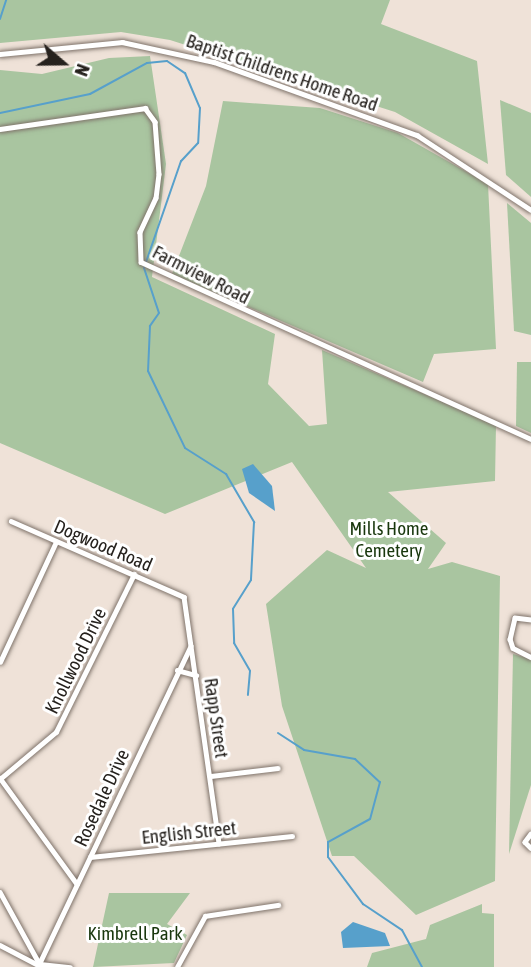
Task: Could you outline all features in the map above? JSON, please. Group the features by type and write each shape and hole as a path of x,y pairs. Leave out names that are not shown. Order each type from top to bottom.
{"street":[{"name":"Baptist Childrens Home Road","path":"0,54 122,42 214,62 417,135 531,210"},
{"name":"Farmview Road","path":"0,130 128,107 150,112 159,174 137,248 147,266 531,439"},
{"name":"Dogwood Road","path":"11,521 184,597"},
{"path":"0,662 56,542"},
{"name":"Knollwood Drive","path":"0,778 56,732 134,574"},
{"name":"Rapp Street","path":"184,597 219,844"},
{"path":"531,620 518,617 511,644 531,657"},
{"name":"Rosedale Drive","path":"41,966 89,858 191,645"},
{"path":"177,670 196,675"},
{"path":"211,776 278,768"},
{"path":"0,778 77,884"},
{"path":"529,835 531,848"},
{"name":"English Street","path":"89,858 292,836"},
{"path":"0,892 41,966"},
{"path":"177,967 205,916 278,905"},
{"path":"0,945 41,966 70,967"}],"green space":[{"path":"0,0 390,0 381,24 477,61 488,164 395,112 170,40 121,32 0,43"},
{"name":"Mills Home Cemetery","path":"150,56 166,164 152,277 275,334 268,384 309,426 327,424 322,350 496,425 495,481 388,492 446,543 428,569 452,562 500,576 495,881 416,915 354,856 332,856 282,706 266,604 327,550 366,568 292,462 165,514 0,443 0,70 42,74 109,58"},
{"path":"500,100 531,113 531,197 506,175"},
{"path":"223,101 320,108 398,133 488,184 496,349 434,354 423,382 172,274 206,186"},
{"path":"507,203 531,223 531,335 514,331"},
{"path":"517,362 531,362 531,433 516,426"},
{"path":"513,654 531,659 531,785 509,854"},
{"name":"Kimbrell Park","path":"109,893 190,893 167,924 187,935 174,963 93,967"},
{"path":"482,904 482,913 494,914 494,967 367,967 372,953 426,939 430,925"}],"water":[{"path":"253,464 272,486 275,511 249,493 242,469"},
{"path":"353,922 385,933 390,946 343,948 341,932"}],"waterway":[{"path":"0,19 6,0"},
{"path":"0,113 90,94 147,63 167,61 185,73 200,108 198,143 181,161 144,268 159,313 150,326 148,371 185,448 226,474 254,522 251,580 233,609 234,643 250,671 248,695"},
{"path":"278,733 304,750 355,759 380,782 370,819 328,842 328,857 363,904 402,930 422,967"}]}
